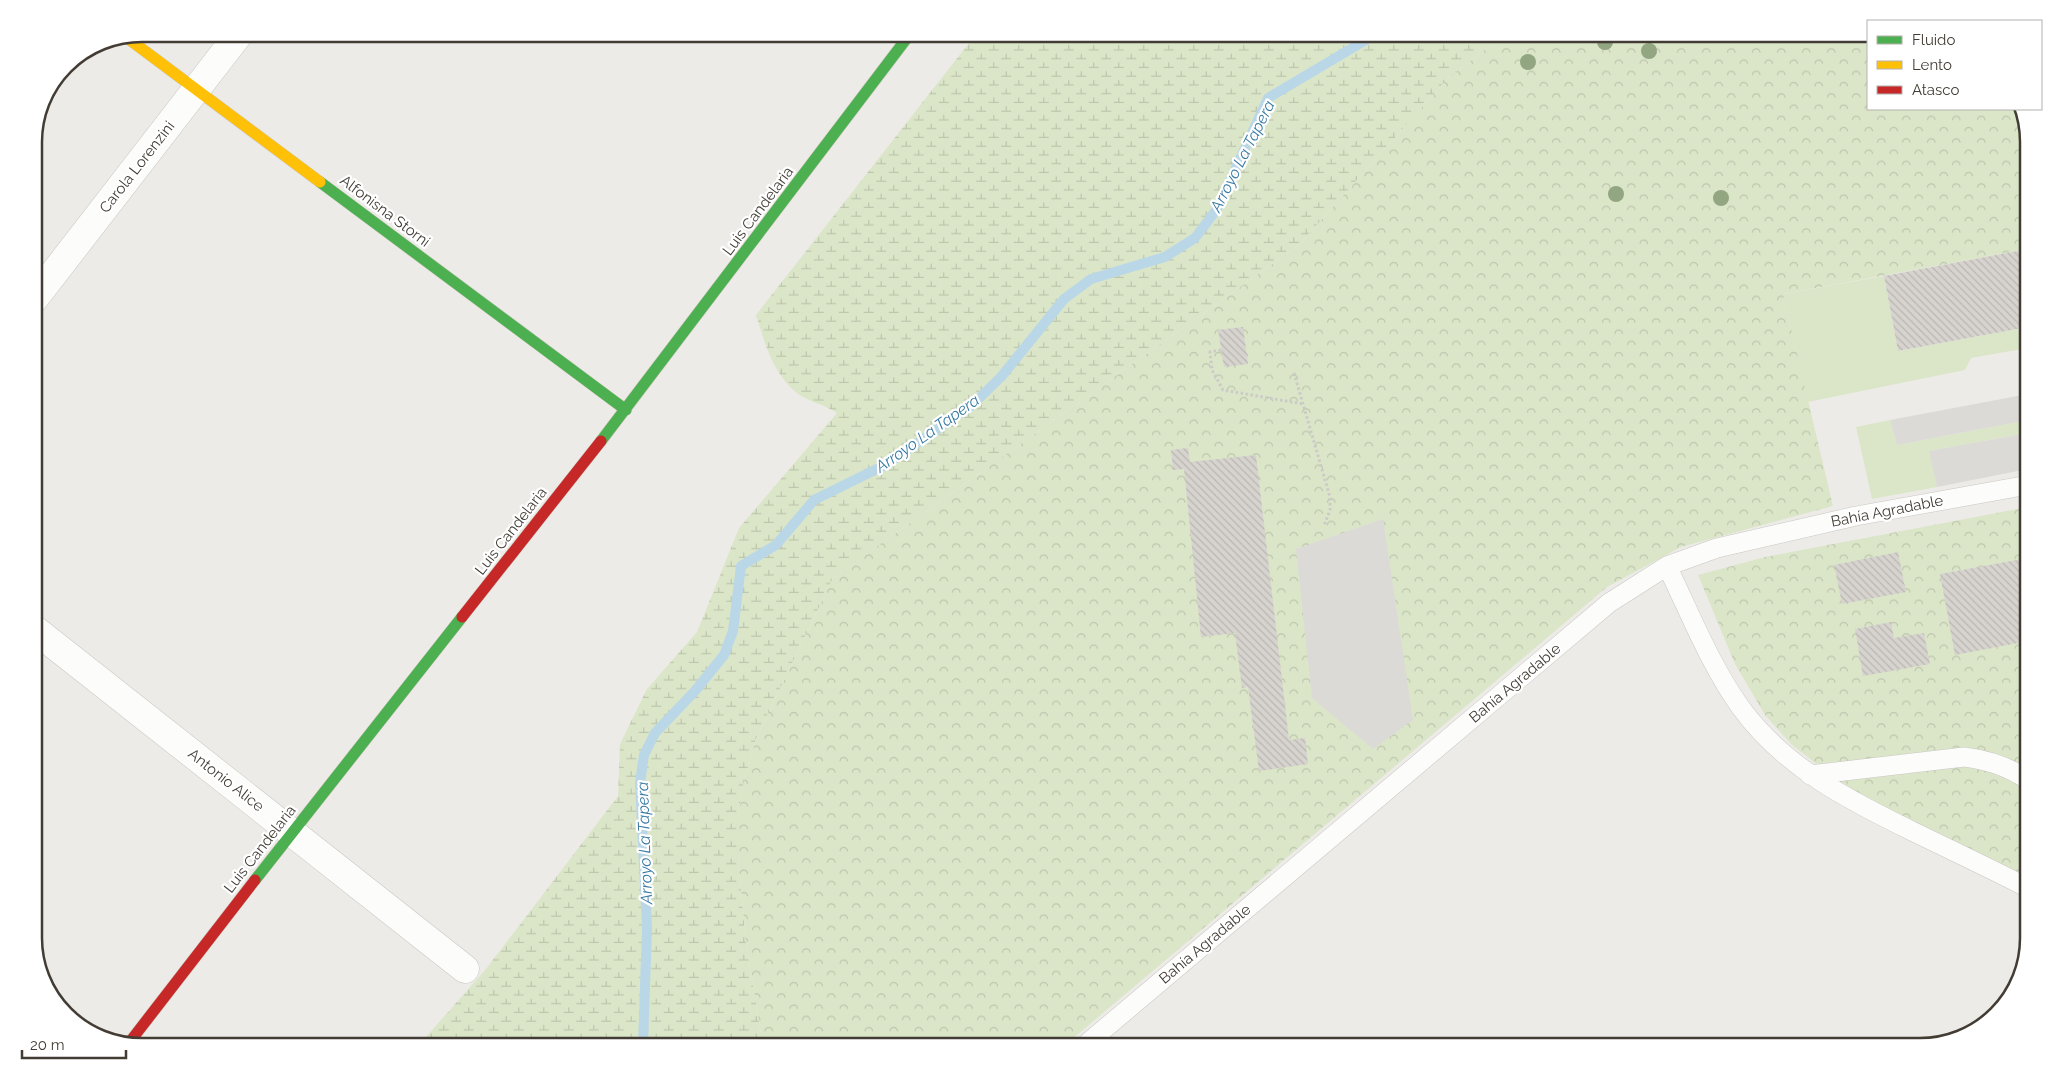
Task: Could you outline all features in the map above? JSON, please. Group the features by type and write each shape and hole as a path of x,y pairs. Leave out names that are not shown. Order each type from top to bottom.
{"street":[{"name":"Alfonisna Storni","path":"134,43 626,410"},
{"name":"Carola Lorenzini","path":"43,287 232,43"},
{"name":"Luis Candelaria","path":"133,1037 292,832 626,410 904,43"},
{"name":"Antonio Alice","path":"43,636 465,969"}],"lane":[{"name":"Bahía Agradable","path":"1093,1038 1609,603 1667,566 1717,548 1856,516 2019,487"},
{"path":"1667,566 1722,679 1741,708 1770,740 1810,775 1849,800 2020,884"},
{"path":"1810,775 1964,757 1986,759 2020,775"}],"path":[{"path":"1222,350 1210,352 1212,370 1223,390 1303,404"},
{"path":"1294,373 1330,498 1330,510 1324,526"}],"green space":[{"path":"1495,42 1448,78 1299,245 833,578 756,739 744,781 738,820 738,857 746,943 762,1038 425,1038 486,969 618,796 620,744 647,689 697,632 739,528 837,413 803,397 789,386 771,358 756,315 969,43"},
{"path":"1495,42 1867,42 1867,110 2014,110 2019,135 2019,251 1783,294 1833,506 1681,547 1607,587 1073,1038 762,1038 746,943 738,857 738,820 744,781 756,739 833,578 1299,245 1448,78"},
{"path":"1884,276 1898,351 2019,329 2019,350 1971,358 1965,370 1808,402 1783,294"},
{"path":"1890,420 1897,445 2019,422 2019,435 1930,451 1937,487 1872,499 1856,427"},
{"path":"2019,509 2020,874 1853,792 1792,745 1765,715 1735,664 1698,575 1765,557"}],"shaded area":[{"path":"2019,396 2019,422 1897,445 1890,420"},
{"path":"2019,435 2019,471 1937,487 1929,451"},
{"path":"1383,519 1413,720 1373,749 1312,698 1296,549"}],"building":[{"path":"2019,251 2019,329 1898,351 1884,276"},
{"path":"1243,327 1248,364 1224,367 1218,330"},
{"path":"1188,448 1190,462 1256,455 1289,740 1305,738 1308,764 1259,771 1248,687 1242,688 1235,633 1201,637 1184,469 1173,470 1171,450"},
{"path":"1898,552 1906,592 1842,604 1834,565"},
{"path":"2020,560 2020,643 1955,655 1940,574"},
{"path":"1891,622 1894,638 1924,633 1930,664 1863,676 1855,629"}],"waterway":[{"name":"Arroyo La Tapera","path":"643,1038 647,928 640,783 644,755 655,733 695,691 724,655 733,631 741,566 776,545 814,500 887,464 971,406 1001,377 1064,299 1091,279 1165,257 1195,238 1217,209 1268,98 1362,42"}],"traffic: fast":[{"path":"601,441 903,43"},
{"path":"320,182 626,410"},
{"path":"255,880 462,617"}],"traffic: slow":[{"path":"134,43 320,182"}],"traffic: jam":[{"path":"462,617 601,441"},
{"path":"133,1037 255,880"}]}
